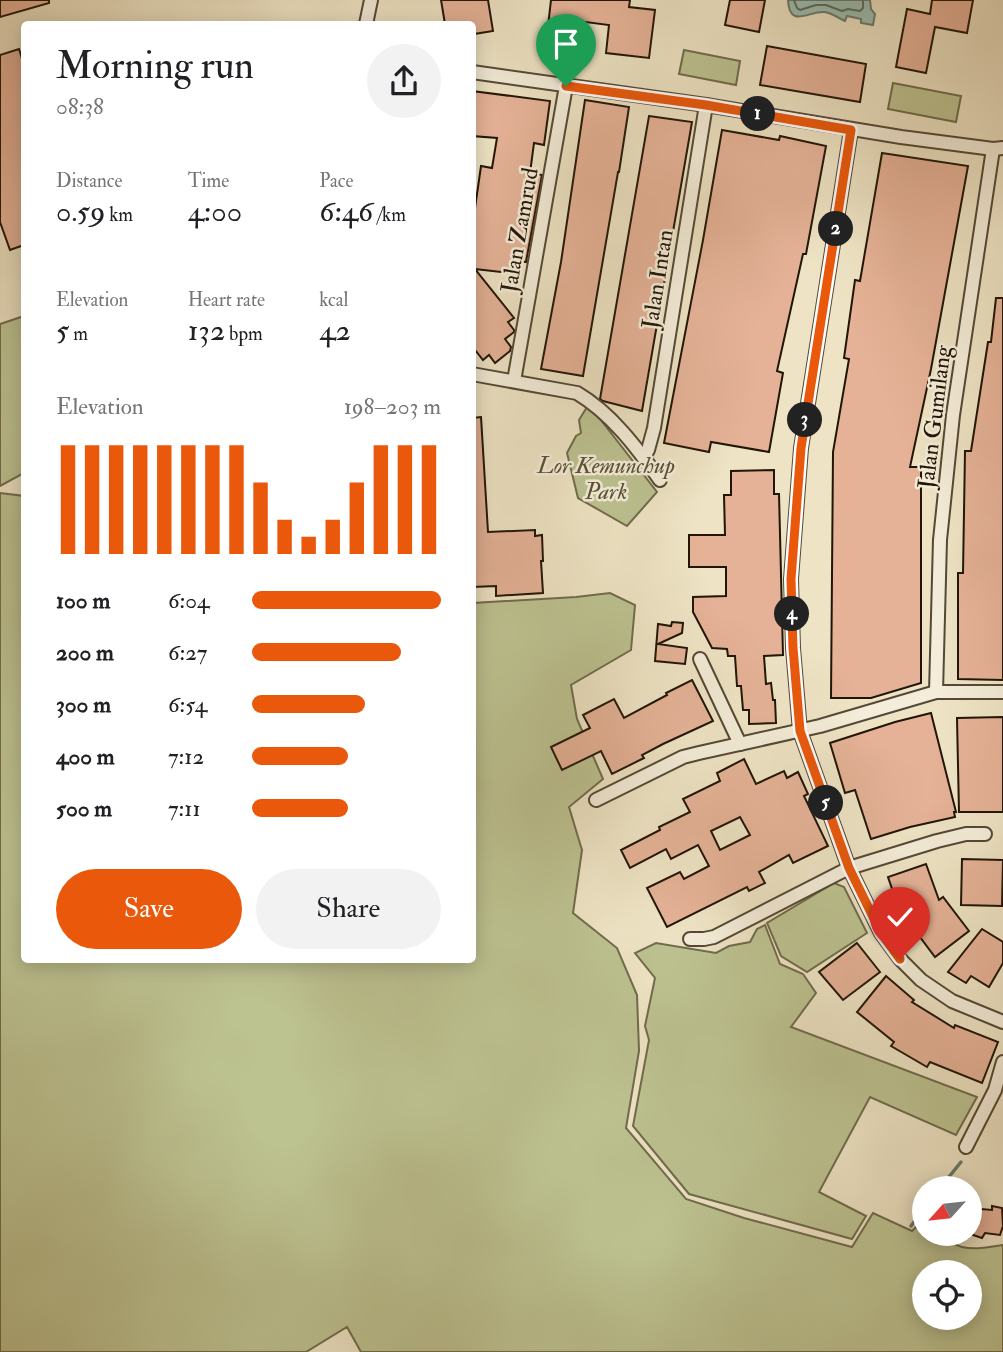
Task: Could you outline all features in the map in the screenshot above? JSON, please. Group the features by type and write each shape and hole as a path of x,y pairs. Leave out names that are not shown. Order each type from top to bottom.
{"street":[{"path":"367,21 371,0"},
{"path":"476,73 706,105 851,130 998,148"},
{"name":"Jalan Zamrud","path":"514,381 566,86"},
{"name":"Jalan Intan","path":"643,457 648,450 654,428 706,105"},
{"path":"851,130 800,459 791,579 800,731 849,868 881,933 900,959 921,980 952,1001 1003,1022"},
{"name":"Jalan Gumilang","path":"936,692 941,528 954,415 998,148"},
{"path":"476,375 577,393 601,411 660,480"},
{"path":"700,659 740,744"},
{"path":"596,800 683,757 800,731 936,692 1003,692"},
{"path":"690,939 714,937 849,868 937,841 966,834 985,834"},
{"path":"966,1147 995,1090 1003,1062"}],"green space":[{"path":"684,50 740,61 736,85 679,74"},
{"path":"893,83 961,96 956,122 888,109"},
{"path":"21,317 21,475 0,486 0,324"},
{"name":"Lor Kemunchup Park","path":"587,407 600,419 657,492 627,526 578,498 567,453 576,436 581,433 579,420"},
{"path":"0,493 21,496 21,963 476,963 476,603 610,593 635,605 631,650 571,685 577,719 603,779 569,807 582,850 573,913 617,948 637,995 639,1051 626,1128 686,1199 744,1218 852,1247 873,1213 912,1231 912,1246 978,1248 1003,1245 1003,1352 361,1352 347,1327 306,1352 0,1352"},
{"path":"834,883 844,887 867,933 807,972 781,956 767,923"},
{"path":"765,925 780,964 803,974 816,993 791,1027 977,1097 956,1135 870,1097 819,1192 866,1216 852,1239 689,1194 633,1126 649,1040 645,1026 655,978 635,953 656,943 716,953 729,946 750,942 757,929"}],"water":[{"path":"788,0 870,0 875,14 873,25 847,16 845,21 824,12 796,16 789,9"}],"building":[{"path":"0,0 49,0 49,3 0,17"},
{"path":"441,0 488,0 493,31 476,34 476,21 444,21"},
{"path":"551,0 630,0 629,7 655,10 649,58 606,53 609,25 586,22 583,49 546,44"},
{"path":"730,0 765,0 759,32 725,25"},
{"path":"932,0 973,0 967,33 935,27 926,73 896,67 907,9 930,14"},
{"path":"767,46 866,64 860,102 760,85"},
{"path":"19,49 21,55 21,246 10,250 0,222 0,55"},
{"path":"476,92 550,101 544,145 534,143 530,173 542,175 526,262 512,260 510,273 476,269 476,201 481,166 492,168 497,138 476,136"},
{"path":"585,100 629,107 583,376 541,369 561,262"},
{"path":"649,116 692,122 642,411 600,399"},
{"path":"722,130 779,140 780,136 826,146 806,254 803,254 777,371 783,373 769,452 711,442 709,452 664,443"},
{"path":"882,153 968,166 910,467 921,467 921,683 871,698 831,698 833,452 849,359 844,358 855,280 860,281"},
{"path":"476,270 514,318 508,322 514,332 505,339 511,347 510,351 495,363 489,355 483,360 476,351"},
{"path":"996,298 1003,298 1003,680 958,679 958,573 963,573 965,451 971,451 988,342 991,342"},
{"path":"481,417 488,532 535,530 535,536 542,535 543,593 496,596 496,586 476,587 476,418"},
{"path":"774,470 774,494 779,494 783,655 764,656 766,684 771,683 775,700 776,723 749,724 749,710 743,710 741,686 737,686 735,656 728,656 727,649 712,648 693,612 693,597 726,596 726,567 689,567 689,535 725,535 724,495 731,495 731,471"},
{"path":"672,622 683,623 682,633 658,644 687,648 685,664 655,661 658,624 671,626"},
{"path":"692,680 713,721 642,755 644,758 612,774 601,751 562,770 551,747 590,728 583,715 614,699 624,718"},
{"path":"931,713 955,817 871,839 855,790 845,793 830,743"},
{"path":"1003,717 1003,812 959,812 957,718"},
{"path":"744,759 756,784 784,771 787,778 798,772 808,794 804,796 828,846 793,863 789,855 759,872 765,883 749,891 747,887 667,927 647,888 680,872 684,879 709,866 698,845 671,859 666,849 630,868 621,850 690,812 683,799 720,781 717,773","holes":["740,817 750,835 720,850 711,831"]},
{"path":"962,859 1003,860 1002,906 961,905"},
{"path":"926,864 939,900 943,897 969,931 935,957 899,909 888,877"},
{"path":"982,929 1003,942 1003,963 989,987 971,976 966,983 948,972"},
{"path":"857,943 880,972 843,1000 819,972"},
{"path":"886,976 914,1000 912,1002 954,1028 955,1025 998,1042 982,1083 930,1062 927,1067 891,1046 894,1042 857,1012"},
{"path":"992,1206 1002,1208 1003,1226 1000,1235 985,1233 982,1238 982,1209 992,1210"}],"waterway":[{"path":"950,1176 961,1162"}],"route":[{"path":"566,86 706,105 851,130 801,448 791,579 793,648 800,731 849,868 881,933 900,959"}]}
